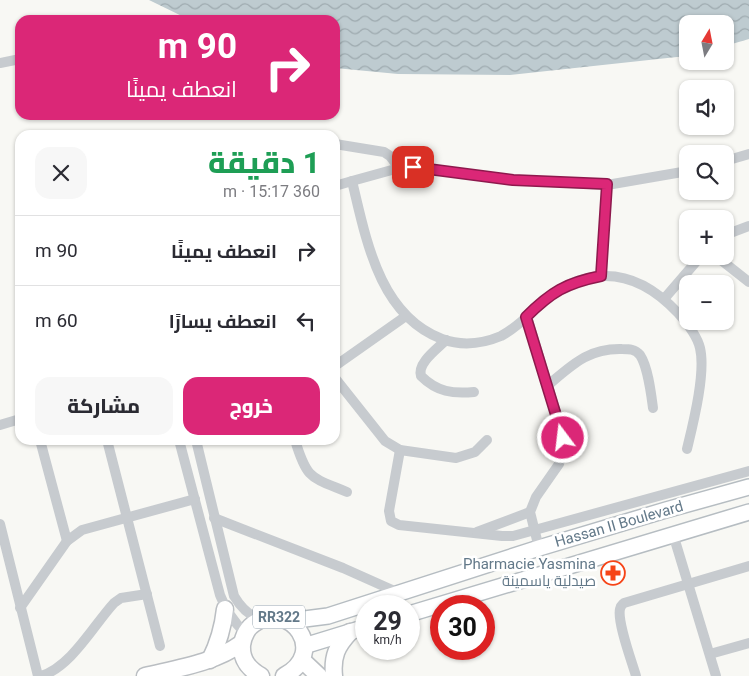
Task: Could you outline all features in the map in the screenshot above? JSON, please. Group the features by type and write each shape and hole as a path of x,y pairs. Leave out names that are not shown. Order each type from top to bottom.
{"main road":[{"name":"Hassan II Boulevard","path":"289,622 328,616 539,548 749,487"},
{"name":"Hassan II Boulevard","path":"420,611 749,512"},
{"path":"210,660 219,642 223,628 225,608"},
{"name":"RR322","path":"145,676 210,660 231,651 244,638 252,625 261,619 270,617 280,618 289,622 297,628 302,636 303,653 292,672 284,676"},
{"name":"RR322","path":"303,653 355,630"},
{"path":"334,676 334,657 339,644 350,632"},
{"name":"RR322","path":"244,638 242,653 246,663 252,671 261,676"},
{"path":"303,653 319,676"},
{"name":"RR322","path":"239,676 261,676"}],"street":[{"path":"0,63 15,59"},
{"path":"340,145 384,152 400,168"},
{"path":"734,158 749,154"},
{"path":"340,185 400,168 429,169 513,180 607,184 679,172"},
{"path":"352,181 370,252 388,290 406,316 418,326 446,340 460,343 488,340 515,327 542,301 560,289 578,281 601,276 617,277 636,281 649,287 664,299 684,320 700,348 701,370 687,449"},
{"path":"601,276 607,184"},
{"path":"734,231 749,226"},
{"path":"664,299 693,265"},
{"path":"727,265 749,282"},
{"path":"340,362 406,316"},
{"path":"526,317 558,418 564,449 560,464 536,497 530,512 539,548"},
{"path":"446,340 420,368 421,376 436,388 446,392 474,392"},
{"path":"547,386 581,358 614,349 630,349 634,350 641,357 653,408"},
{"path":"340,384 385,441 400,450 456,458 475,452 487,440"},
{"path":"0,425 15,420"},
{"path":"41,445 67,541"},
{"path":"108,445 160,646"},
{"path":"183,445 195,499 225,608 244,638"},
{"path":"197,445 234,596 247,612 261,619"},
{"path":"297,445 304,467 309,473 316,479 347,492"},
{"path":"400,450 389,511 391,521 399,526 513,536 749,471"},
{"path":"20,608 67,541 82,530 195,499"},
{"path":"474,533 530,512"},
{"path":"214,518 343,568 399,593"},
{"path":"0,524 1,535 39,676 59,667 114,603 121,598 147,594"},
{"path":"673,534 716,676"},
{"path":"636,676 619,615 621,606 624,603 749,566"},
{"path":"710,654 749,643"}],"water":[{"path":"149,0 749,0 749,39 734,43 734,15 679,15 679,57 510,75 398,74 340,68 340,15 180,15"}],"place":[{"name":"Pharmacie Yasmina صيدلية ياسمينة","path":"613,573"}],"route":[{"path":"413,167 513,180 607,184 601,276 578,281 560,289 542,301 526,317 563,438"}]}
